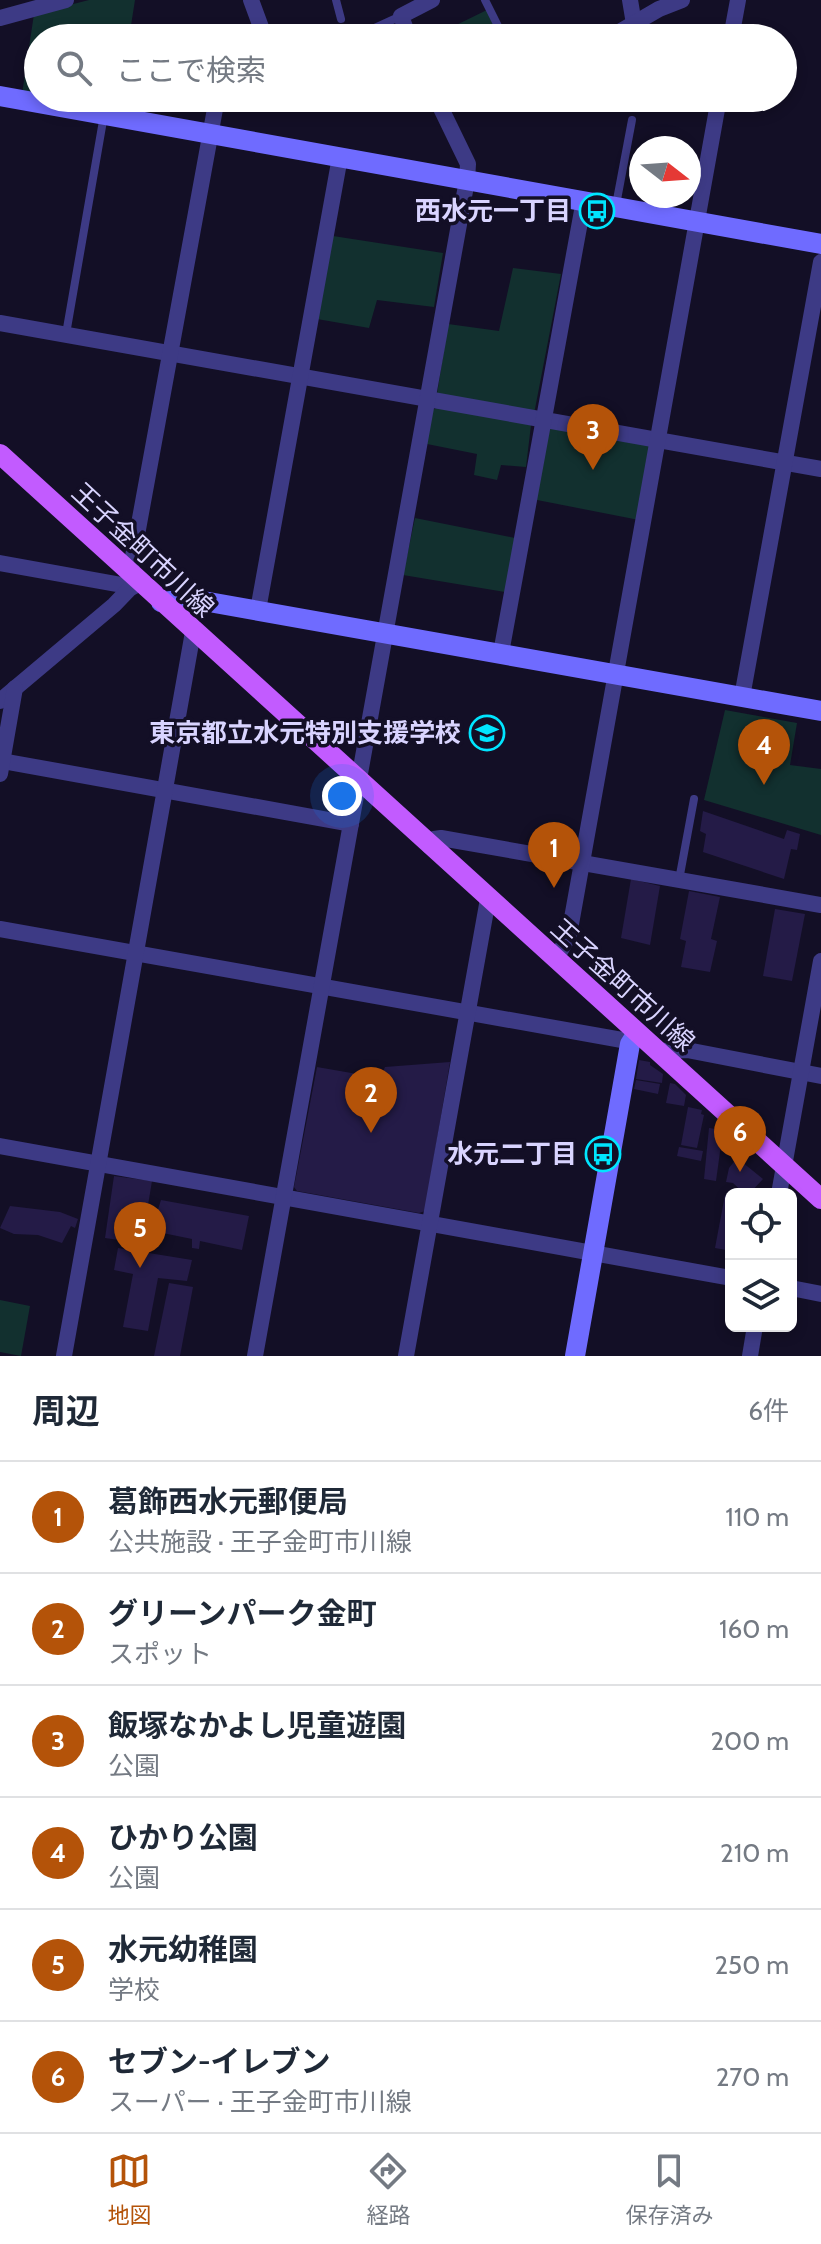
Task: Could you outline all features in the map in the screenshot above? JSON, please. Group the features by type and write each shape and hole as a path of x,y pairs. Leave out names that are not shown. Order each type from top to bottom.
{"main road":[{"name":"王子金町市川線","path":"0,454 134,580 556,959 634,1038 657,1051 821,1199"}],"street":[{"path":"0,18 66,0"},
{"path":"251,0 260,24"},
{"path":"404,24 401,16 432,0"},
{"path":"630,0 634,24 682,0"},
{"path":"734,24 738,0"},
{"path":"0,96 24,100"},
{"path":"88,112 821,244"},
{"path":"0,701 134,580 214,112"},
{"path":"255,1356 467,180 468,164 443,112"},
{"path":"556,959 569,935 716,112"},
{"path":"258,610 340,157"},
{"path":"501,653 584,200"},
{"path":"742,697 821,262"},
{"path":"0,323 821,469"},
{"path":"0,563 134,580"},
{"path":"161,602 184,598 258,610 821,711"},
{"path":"64,1356 193,632"},
{"path":"15,688 1,767 164,791 351,824"},
{"path":"429,846 434,839 441,838 821,905"},
{"path":"406,1356 488,899"},
{"path":"0,929 467,1013 634,1038 575,1356"},
{"path":"780,1188 821,961"},
{"path":"657,1051 683,1049 821,1076"},
{"path":"0,1146 725,1277"},
{"path":"797,1289 821,1294"},
{"path":"750,1356 754,1332"}],"lane":[{"path":"336,0 341,19"},
{"path":"485,0 497,24"},
{"path":"384,24 401,16"},
{"path":"66,334 104,115"},
{"path":"616,206 632,120"},
{"path":"679,880 694,799"}],"green space":[{"path":"89,0 135,0 131,24 32,24 34,14"},
{"path":"487,10 494,24 458,24"},
{"path":"333,236 443,253 434,307 377,300 369,328 317,319"},
{"path":"513,268 561,274 534,414 437,394 448,324 499,331"},
{"path":"441,406 531,425 526,467 501,465 497,480 474,475 477,454 427,444 432,410"},
{"path":"547,424 654,442 639,520 532,499"},
{"path":"415,518 515,538 505,592 403,575"},
{"path":"725,710 797,723 790,765 821,769 821,835 704,800"},
{"path":"0,1300 30,1306 21,1356 0,1352"}],"building":[{"path":"703,811 784,839 787,830 800,834 797,850 791,849 784,879 703,852 706,834 700,831"},
{"path":"631,879 660,886 650,945 621,938"},
{"path":"689,891 720,897 711,939 717,941 710,972 681,967 686,941 680,939"},
{"path":"775,909 805,914 792,981 763,976"},
{"path":"639,1060 650,1062 663,1074 662,1083 636,1079"},
{"path":"450,1062 425,1211 419,1213 297,1191 294,1187 317,1067 380,1078 385,1067"},
{"path":"636,1080 660,1084 658,1094 634,1089"},
{"path":"670,1083 686,1095 684,1106 666,1103"},
{"path":"688,1107 702,1110 701,1114 704,1115 697,1148 681,1145"},
{"path":"709,1128 723,1130 716,1181 704,1179"},
{"path":"679,1147 703,1151 701,1161 677,1156"},
{"path":"737,1158 763,1179 755,1188 738,1188 726,1182 729,1168"},
{"path":"114,1176 152,1181 146,1217 155,1219 161,1200 249,1216 242,1250 200,1241 199,1249 192,1248 192,1239 143,1229 139,1243 105,1238"},
{"path":"725,1195 725,1250 715,1248"},
{"path":"10,1206 60,1212 78,1219 75,1228 71,1226 62,1243 38,1235 14,1234 0,1228"},
{"path":"118,1248 192,1260 187,1281 158,1278 148,1331 123,1327 133,1274 114,1270"},
{"path":"169,1283 193,1287 180,1356 154,1356"}],"place":[{"name":"西水元一丁目","path":"597,211"},
{"name":"飯塚なかよし児童遊園","path":"593,470"},
{"name":"東京都立水元特別支援学校","path":"487,733"},
{"name":"ひかり公園","path":"764,785"},
{"name":"葛飾西水元郵便局","path":"554,888"},
{"name":"グリーンパーク金町","path":"371,1133"},
{"name":"水元二丁目","path":"603,1154"},
{"name":"セブン-イレブン","path":"740,1172"},
{"name":"水元幼稚園","path":"140,1268"}]}
